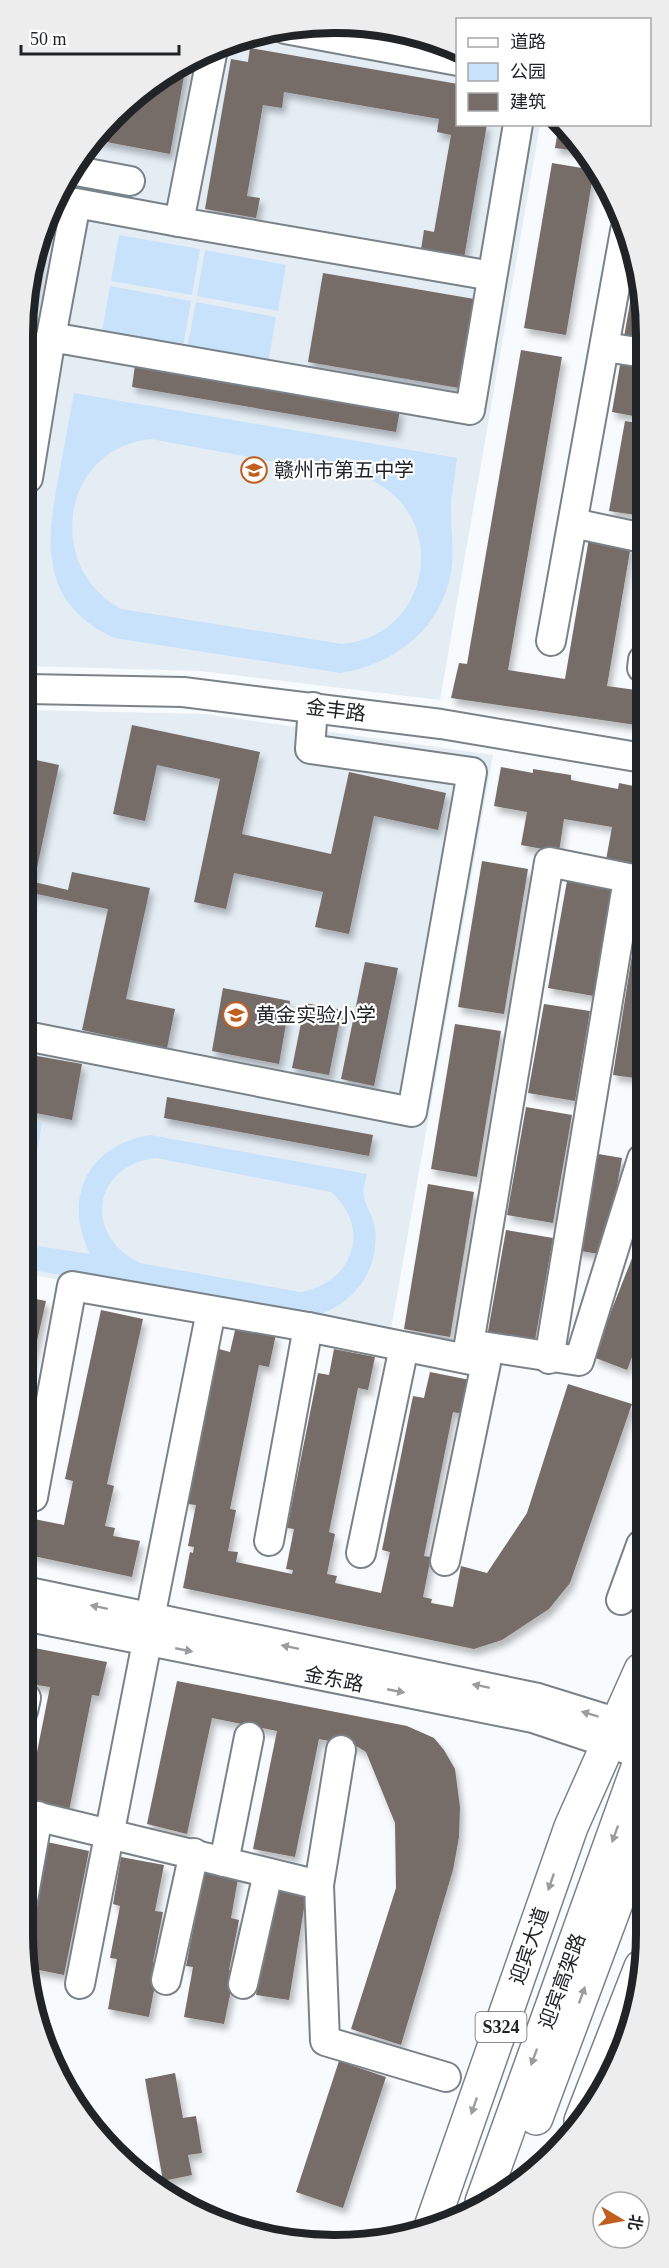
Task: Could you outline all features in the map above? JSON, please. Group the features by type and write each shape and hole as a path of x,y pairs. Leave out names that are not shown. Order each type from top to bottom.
{"main road":[{"name":"迎宾大道","path":"434,2218 571,1827 622,1732 636,1687"},
{"name":"迎宾高架路","path":"484,2195 636,1773"},
{"name":"迎宾高架路","path":"516,2174 636,1850"},
{"path":"595,2086 629,1999"}],"street":[{"path":"316,34 456,61"},
{"path":"179,222 211,60"},
{"path":"51,337 470,410 518,126"},
{"path":"81,172 130,181"},
{"path":"33,447 76,203 492,276"},
{"path":"551,641 622,245"},
{"path":"604,347 636,352"},
{"path":"573,524 636,537"},
{"name":"金丰路","path":"33,689 183,692 441,724 636,757"},
{"path":"33,1037 412,1112 472,772 310,748 313,707"},
{"path":"549,1359 635,880 549,862 468,1344 549,1359 579,1361 636,1178"},
{"path":"33,1497 72,1286 308,1328 486,1364 445,1561"},
{"path":"80,1984 211,1311"},
{"path":"269,1540 308,1328"},
{"path":"361,1553 404,1347"},
{"path":"621,1600 636,1559"},
{"name":"金东路","path":"33,1594 148,1630"},
{"name":"金东路","path":"33,1617 148,1630 538,1698 622,1732 636,1748"},
{"path":"224,1862 249,1737"},
{"path":"341,1750 319,1885 325,2041 446,2077"},
{"path":"33,1815 319,1885"},
{"path":"166,1980 194,1853"},
{"path":"243,1984 267,1873"}],"shaded area":[{"name":"赣州市第五中学","path":"334,33 393,39 413,43 450,56 456,59 456,126 540,126 440,700 200,671 33,666 33,334 36,295 43,256 56,219 84,167 121,121 167,84 219,56 256,43 276,39"},
{"name":"黄金实验小学","path":"33,710 205,714 493,755 390,1335 33,1275"}],"green space":[{"path":"119,235 200,249 192,295 111,281"},
{"path":"205,250 286,265 278,311 197,296"},
{"path":"110,286 191,301 183,347 102,332"},
{"path":"196,302 276,317 268,363 187,348"},
{"path":"74,393 457,458 451,503 453,555 451,572 446,592 437,611 426,627 397,652 380,661 341,673 114,638 90,624 73,608 61,591 54,571 51,550 54,505","holes":["151,439 369,479 395,496 412,519 420,545 420,572 412,598 396,620 372,636 342,644 121,609 96,590 81,566 73,539 73,512 82,486 98,463 121,447"]},
{"path":"33,1121 42,1123 33,1170"},
{"path":"150,1135 367,1174 364,1194 375,1228 375,1245 373,1260 367,1274 359,1287 336,1307 306,1318 33,1270 38,1246 90,1254 82,1233 79,1213 80,1194 86,1177 96,1162 111,1150 128,1141","holes":["156,1158 331,1192 344,1206 351,1222 353,1237 351,1252 344,1266 333,1278 318,1287 300,1292 140,1263 122,1251 109,1236 103,1220 103,1203 108,1187 118,1174 135,1163"]}],"building":[{"path":"250,48 456,84 456,126 487,126 464,258 421,250 424,230 434,232 451,135 437,132 439,119 284,92 282,108 263,105 247,196 260,198 256,218 205,209 231,59 248,62"},
{"path":"185,73 170,154 103,141 121,121 151,95"},
{"path":"558,132 574,150 555,148"},
{"path":"552,163 586,169 593,179 566,335 524,328"},
{"path":"323,273 480,300 465,389 308,362"},
{"path":"632,290 636,345 623,343"},
{"path":"521,350 562,357 508,670 565,679 589,538 631,545 607,686 636,690 636,725 451,698 459,663 467,664"},
{"path":"621,359 636,362 636,416 612,412"},
{"path":"135,365 400,410 396,432 132,387"},
{"path":"625,421 636,423 636,515 609,511"},
{"path":"132,725 260,752 242,834 331,854 349,772 446,793 438,830 374,816 349,934 315,927 323,892 234,873 226,909 194,902 220,779 157,765 145,821 113,814"},
{"path":"33,759 59,765 34,882 68,890 72,872 150,888 126,999 175,1009 167,1048 82,1030 108,909 33,893"},
{"path":"501,767 533,773 533,769 571,775 571,780 618,789 619,783 636,787 636,865 606,860 612,827 564,819 559,852 521,845 527,812 494,806"},
{"path":"482,861 528,869 504,1014 458,1007"},
{"path":"567,881 613,888 594,996 548,988"},
{"path":"636,930 636,1078 613,1075"},
{"path":"365,962 398,968 374,1086 341,1079"},
{"path":"223,988 290,1001 279,1064 212,1051"},
{"path":"305,1003 342,1010 329,1075 292,1068"},
{"path":"544,1004 590,1011 575,1101 528,1093"},
{"path":"455,1024 501,1031 477,1177 431,1169"},
{"path":"33,1055 82,1064 72,1120 33,1113"},
{"path":"167,1097 373,1135 369,1156 164,1118"},
{"path":"526,1107 572,1115 553,1223 507,1215"},
{"path":"592,1153 622,1158 605,1255 575,1250"},
{"path":"428,1184 474,1192 450,1337 404,1329"},
{"path":"506,1230 553,1238 534,1346 487,1337"},
{"path":"636,1248 636,1347 627,1370 593,1357"},
{"path":"33,1299 46,1301 33,1359"},
{"path":"101,1310 143,1319 107,1484 114,1486 105,1526 115,1528 113,1536 140,1541 132,1577 33,1556 33,1519 64,1525 73,1481 65,1479"},
{"path":"236,1326 276,1334 269,1367 259,1365 230,1509 236,1510 228,1551 238,1552 236,1562 292,1574 293,1570 286,1569 294,1529 287,1528 318,1373 329,1375 334,1349 375,1357 368,1390 358,1388 329,1532 335,1534 327,1574 337,1576 335,1583 381,1593 390,1552 382,1550 413,1396 424,1398 430,1372 470,1380 463,1414 453,1412 424,1556 431,1557 423,1597 432,1599 431,1603 453,1607 461,1566 487,1573 527,1513 568,1384 632,1404 570,1583 549,1609 502,1640 474,1649 183,1588 190,1552 193,1553 194,1547 188,1546 196,1505 187,1504 219,1349 230,1352"},
{"path":"33,1648 107,1662 99,1696 92,1695 69,1811 33,1803 33,1772 50,1687 33,1684"},
{"path":"177,1681 407,1726 434,1738 444,1750 455,1769 460,1807 459,1837 453,1870 401,2045 351,2029 396,1888 395,1823 366,1752 358,1747 319,1739 295,1857 253,1849 277,1731 212,1718 187,1834 147,1824"},
{"path":"47,1842 89,1851 64,1975 36,1969 33,1909"},
{"path":"121,1857 164,1865 155,1911 163,1912 153,1962 159,1963 149,2017 108,2009 117,1959 110,1958 120,1906 113,1904"},
{"path":"197,1865 239,1873 231,1918 239,1920 229,1970 235,1971 224,2024 184,2017 193,1967 186,1966 196,1914 189,1912"},
{"path":"273,1890 306,1896 289,2000 256,1995"},
{"path":"339,2061 386,2077 343,2208 296,2192"},
{"path":"175,2073 183,2118 196,2116 202,2153 188,2155 192,2175 163,2181 145,2079"}],"place":[{"name":"赣州市第五中学","path":"254,470"},
{"name":"黄金实验小学","path":"236,1015"}]}
